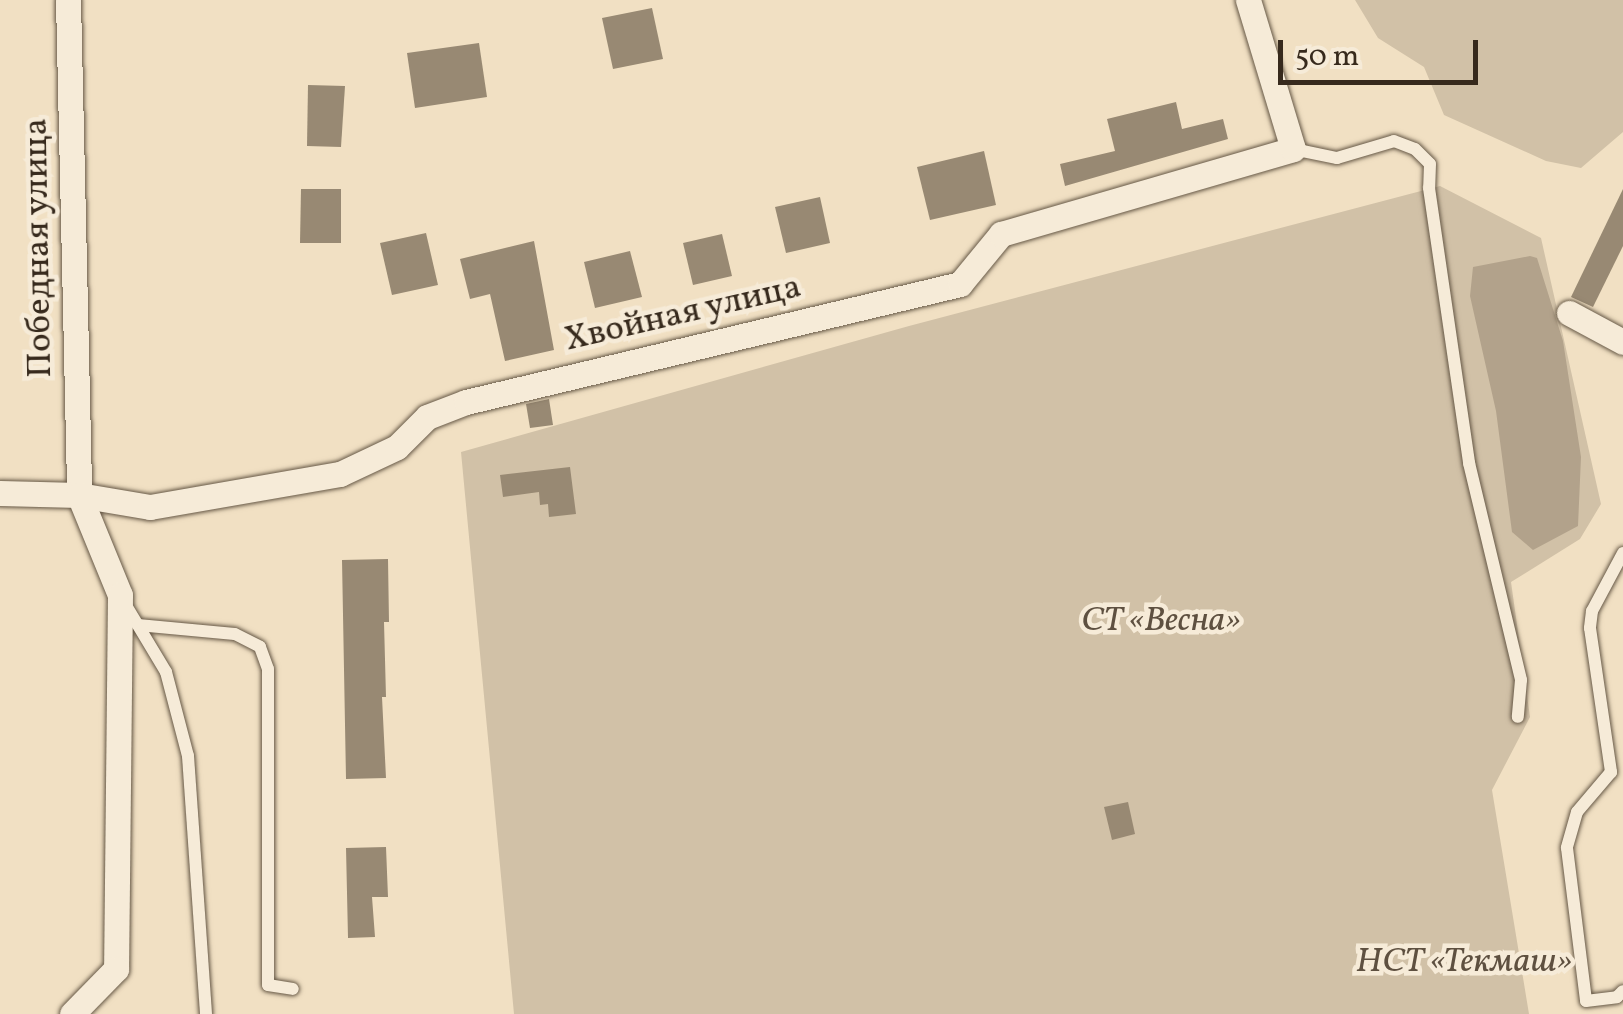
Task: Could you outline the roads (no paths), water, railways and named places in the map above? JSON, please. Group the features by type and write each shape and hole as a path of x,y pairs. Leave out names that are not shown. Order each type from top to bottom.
{"street":[{"name":"Победная улица","path":"68,0 79,494"},
{"path":"1248,0 1293,150"},
{"name":"Хвойная улица","path":"0,493 79,494 150,507 340,474 397,447 427,417 446,408 960,284 1001,234 1293,150"},
{"path":"1569,314 1623,342"},
{"path":"72,1014 116,969 120,595 79,494"}],"lane":[{"path":"1293,150 1337,158 1394,141 1415,149 1430,164 1429,188 1469,464 1521,680 1518,717"},
{"path":"1623,552 1592,611 1590,628 1610,772 1577,812 1567,848 1586,1001 1617,997 1623,991"},
{"path":"120,595 166,672 188,756 206,1014"},
{"path":"138,625 236,634 260,647 268,669 268,985 294,989"}],"park label":[{"name":"СТ «Весна»","path":"1161,621"},
{"name":"НСТ «Текмаш»","path":"1464,962"}]}
